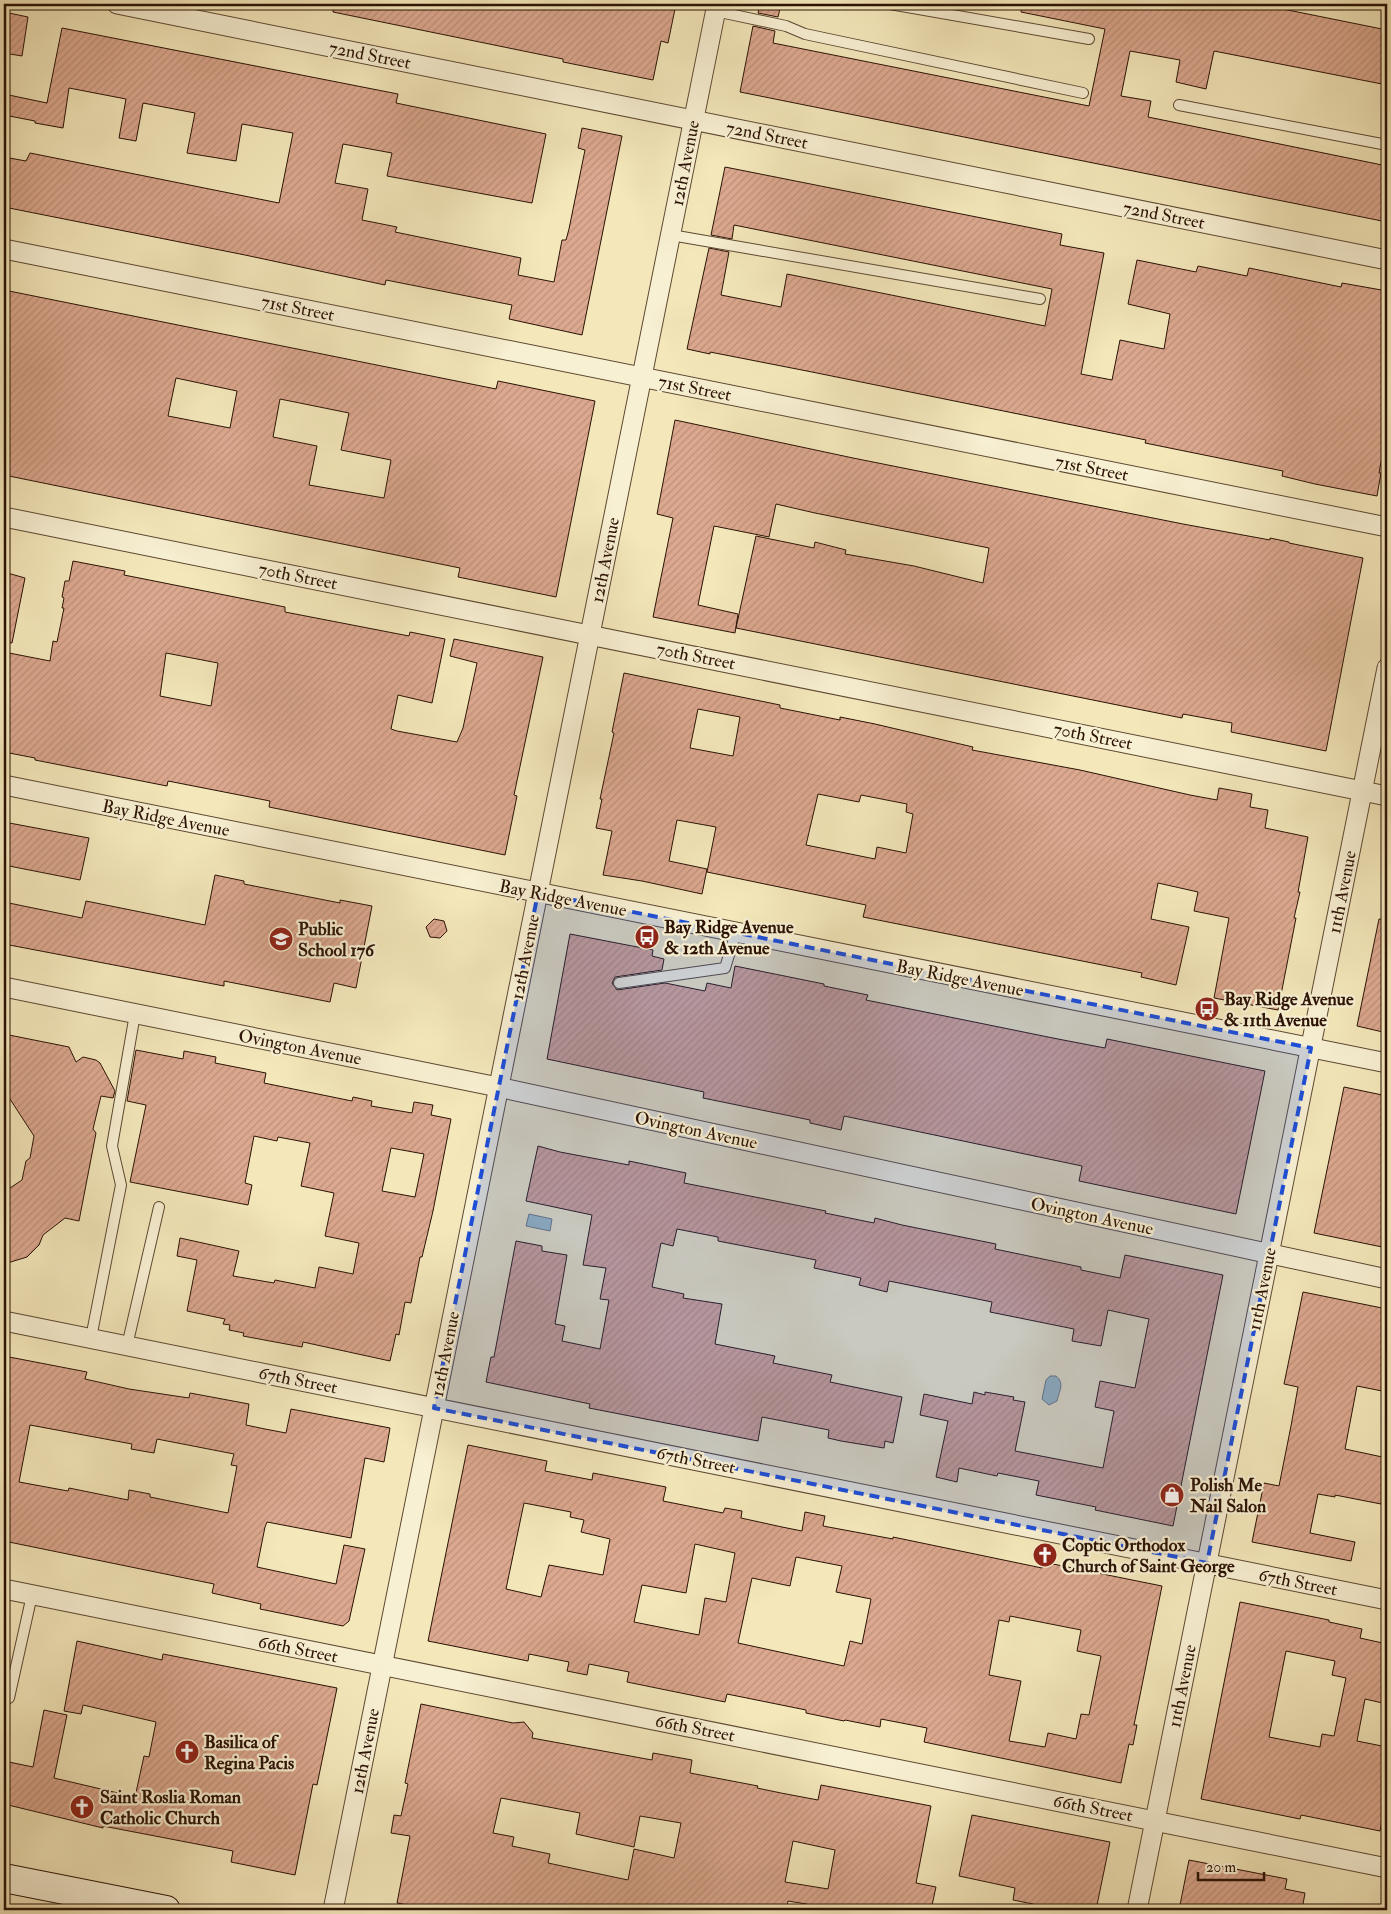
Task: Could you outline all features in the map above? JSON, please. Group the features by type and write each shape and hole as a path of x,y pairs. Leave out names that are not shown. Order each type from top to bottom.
{"main road":[{"path":"4,1878 166,1910"}],"street":[{"name":"72nd Street","path":"117,4 1387,260"},
{"name":"12th Avenue","path":"332,1910 716,7"},
{"name":"71st Street","path":"4,248 1387,527"},
{"name":"70th Street","path":"4,517 1387,796"},
{"name":"11th Avenue","path":"1137,1910 1387,668"},
{"name":"Bay Ridge Avenue","path":"4,785 1387,1063"},
{"name":"Ovington Avenue","path":"4,987 498,1087 1387,1279"},
{"name":"67th Street","path":"4,1321 1387,1600"},
{"name":"66th Street","path":"4,1589 1387,1868"}],"lane":[{"path":"890,4 1089,39"},
{"path":"716,7 786,26 805,34 1083,93"},
{"path":"1179,105 1387,145"},
{"path":"671,235 1040,299"},
{"path":"619,983 725,968 736,932"},
{"path":"91,1338 121,1184 112,1146 135,1014"},
{"path":"127,1346 159,1207"},
{"path":"9,1698 32,1595"}],"highlighted area":[{"path":"538,893 1311,1048 1207,1563 434,1408"}],"water":[{"path":"529,1214 552,1219 550,1231 526,1226"},
{"path":"1050,1376 1056,1376 1061,1385 1057,1401 1049,1405 1042,1399 1046,1380"}],"building":[{"path":"333,4 676,4 668,43 661,41 653,80 563,62 563,59 333,12"},
{"path":"760,4 781,4 778,17 758,13"},
{"path":"1022,4 1258,4 1387,30 1387,85 1214,51 1206,89 1176,82 1180,60 1130,51 1121,96 1151,101 1148,117 1387,166 1387,222 740,92 753,26 775,31 773,43 1089,106 1105,29 1021,12"},
{"path":"4,12 28,17 22,56 4,53"},
{"path":"62,28 398,94 396,103 546,134 532,203 387,176 392,153 343,144 335,183 368,189 362,220 397,227 395,232 521,258 518,275 554,282 562,240 566,240 569,229 585,150 578,148 582,128 622,136 582,335 509,319 512,305 386,280 385,285 4,207 4,157 26,161 30,153 279,203 293,133 242,124 236,161 187,153 195,113 143,103 136,141 119,138 126,99 69,88 63,128 4,115 4,94 47,103"},
{"path":"725,167 1062,234 1060,245 1104,253 1081,374 1112,380 1120,340 1164,349 1170,314 1128,304 1137,260 1196,272 1198,266 1247,276 1249,268 1341,287 1342,283 1387,291 1387,430 1377,496 1282,476 1283,471 1145,443 1146,440 812,372 687,349 709,248 729,252 721,295 781,307 787,274 1045,326 1052,289 734,225 732,239 711,235"},
{"path":"4,290 496,389 498,381 595,401 556,597 458,577 460,568 4,475 4,429 8,405 5,404 9,383 4,382","holes":["176,378 237,391 230,428 168,416","280,399 349,413 341,450 391,460 384,498 309,485 317,446 273,437"]},
{"path":"675,420 853,458 1183,524 1270,540 1270,538 1363,558 1326,751 1231,732 1232,723 1183,714 1182,718 736,628 756,536 814,548 815,542 846,550 845,554 914,566 983,583 989,548 776,504 769,537 714,526 698,605 738,614 735,633 653,617 673,518 657,514"},
{"path":"73,561 125,571 124,575 285,607 285,612 409,636 410,632 445,639 432,703 398,695 391,729 457,742 463,728 477,663 450,656 454,639 543,657 514,795 517,796 505,855 269,807 270,801 168,781 167,786 35,760 35,758 4,752 4,652 50,661 53,641 57,642 64,608 62,608 64,598 62,597 65,581 69,581","holes":["166,653 218,663 211,706 160,696"]},
{"path":"4,572 25,578 12,643 4,642"},
{"path":"624,673 780,705 780,708 840,720 840,717 875,724 973,747 972,750 1080,770 1190,795 1217,800 1219,788 1252,794 1250,807 1268,810 1265,828 1308,837 1294,918 1296,918 1278,1010 1214,998 1229,918 1194,911 1198,892 1158,883 1151,919 1189,927 1176,985 1141,977 1142,973 863,917 866,905 707,872 716,827 677,820 669,861 707,869 702,894 603,875 612,831 596,828 614,733 612,732","holes":["698,709 740,717 733,756 690,748","818,794 859,802 861,795 907,804 906,812 913,814 906,853 877,847 875,859 806,845"]},
{"path":"4,822 89,838 80,880 4,865"},
{"path":"215,875 244,881 244,884 340,903 340,900 372,906 356,988 334,983 330,1002 224,981 224,986 4,944 4,902 82,918 86,901 205,925"},
{"path":"434,919 444,921 447,931 440,938 430,937 426,927"},
{"path":"1379,919 1387,920 1387,1033 1357,1026"},
{"path":"570,934 653,950 652,956 664,959 662,970 615,977 612,983 617,990 665,983 705,991 707,983 731,988 735,966 868,995 866,1000 1058,1039 1105,1048 1107,1039 1265,1071 1236,1214 1079,1181 1082,1166 844,1116 841,1130 810,1123 810,1120 703,1098 704,1092 547,1059"},
{"path":"4,1034 69,1047 76,1062 83,1057 96,1060 100,1063 115,1091 113,1098 101,1096 93,1129 96,1133 79,1221 65,1218 43,1235 39,1245 27,1257 4,1264 4,1192 22,1180 26,1161 30,1158 34,1136 8,1096 4,1095"},
{"path":"136,1050 183,1059 184,1051 216,1057 215,1063 266,1073 264,1083 352,1101 353,1097 372,1101 371,1106 412,1113 414,1102 433,1105 431,1115 451,1119 433,1211 422,1257 420,1257 411,1303 405,1302 399,1335 396,1334 390,1361 303,1342 302,1347 243,1336 244,1333 229,1330 230,1325 223,1324 225,1319 187,1311 197,1260 177,1256 180,1238 239,1251 233,1276 274,1283 275,1280 315,1288 319,1267 353,1274 359,1243 325,1236 334,1193 301,1186 310,1143 278,1137 277,1141 254,1136 245,1183 252,1185 248,1205 130,1182 146,1105 127,1101","holes":["391,1148 424,1154 415,1197 382,1191"]},
{"path":"1344,1087 1387,1096 1387,1248 1314,1233"},
{"path":"538,1146 629,1165 629,1161 686,1173 684,1183 826,1211 825,1213 874,1223 875,1218 996,1244 995,1249 1081,1267 1081,1270 1120,1278 1125,1255 1223,1275 1173,1526 1095,1510 1096,1507 1036,1495 1039,1481 998,1473 997,1476 959,1468 957,1482 936,1477 948,1421 920,1415 924,1394 972,1404 974,1392 985,1395 985,1392 1014,1397 1013,1400 1025,1402 1015,1451 1103,1468 1114,1411 1095,1407 1100,1381 1135,1388 1149,1319 1108,1310 1101,1346 1072,1341 1074,1329 990,1312 992,1302 889,1281 887,1292 859,1285 861,1278 814,1268 816,1260 718,1241 718,1237 677,1229 673,1246 661,1243 652,1287 684,1294 683,1298 722,1304 715,1344 775,1356 773,1363 832,1375 830,1382 902,1397 893,1443 885,1441 884,1448 841,1441 828,1438 829,1430 762,1417 758,1441 589,1408 590,1404 486,1382 491,1357 494,1357 516,1241 542,1246 542,1251 567,1255 555,1324 565,1326 562,1341 600,1349 609,1300 600,1299 606,1268 583,1265 592,1215 526,1201"},
{"path":"1303,1292 1387,1309 1387,1392 1357,1386 1345,1449 1387,1458 1387,1473 1381,1504 1335,1495 1335,1497 1318,1494 1310,1533 1355,1542 1351,1561 1252,1542 1264,1483 1279,1486 1298,1387 1284,1384"},
{"path":"4,1356 87,1372 85,1379 129,1389 189,1398 190,1393 249,1404 246,1425 286,1433 291,1409 390,1428 384,1462 365,1458 351,1538 267,1522 265,1527 257,1567 336,1584 344,1545 365,1549 349,1621 343,1626 260,1609 261,1604 212,1593 214,1584 4,1541","holes":["30,1425 132,1444 131,1449 154,1453 157,1439 234,1454 231,1465 237,1466 228,1513 150,1497 150,1494 129,1490 128,1500 69,1488 68,1491 19,1482"]},
{"path":"468,1445 547,1461 545,1471 592,1480 593,1473 666,1487 663,1501 723,1513 725,1508 742,1511 741,1518 782,1527 802,1531 805,1512 825,1516 823,1526 893,1539 893,1537 1042,1568 1043,1562 1162,1586 1134,1725 1137,1725 1133,1745 1129,1744 1121,1783 924,1742 927,1728 881,1719 880,1727 844,1721 806,1713 806,1710 727,1694 725,1702 627,1682 629,1672 589,1664 587,1675 567,1671 569,1662 529,1654 528,1661 428,1641","holes":["524,1503 571,1512 570,1517 584,1520 581,1532 610,1539 603,1575 549,1565 541,1597 506,1589","695,1544 735,1553 726,1602 705,1598 699,1635 634,1622 642,1585 686,1593","796,1557 842,1566 836,1592 871,1599 862,1644 850,1641 844,1666 738,1643 752,1578 790,1586","1010,1616 1081,1630 1077,1651 1101,1656 1089,1715 1081,1714 1076,1739 1048,1733 1045,1747 1009,1741 1021,1681 989,1675 999,1620 1009,1622"]},
{"path":"1240,1602 1329,1620 1329,1622 1362,1629 1360,1638 1387,1644 1387,1704 1365,1699 1357,1741 1387,1747 1387,1795 1380,1831 1301,1815 1300,1819 1201,1799","holes":["1286,1651 1335,1661 1332,1675 1346,1678 1334,1736 1322,1734 1320,1747 1269,1737"]},
{"path":"77,1641 162,1660 163,1654 337,1688 317,1785 313,1784 295,1875 231,1862 233,1851 103,1826 103,1828 4,1804 4,1761 33,1767 44,1710 67,1715 54,1778 135,1797 144,1756 149,1757 156,1722 83,1705 81,1714 64,1711"},
{"path":"421,1704 513,1723 524,1722 533,1733 532,1738 652,1760 653,1753 692,1760 690,1773 758,1786 757,1788 781,1793 818,1800 821,1785 931,1806 916,1883 936,1887 931,1910 829,1910 830,1908 788,1901 786,1910 435,1910 397,1903 410,1836 391,1833 394,1815 401,1816 408,1784 405,1783","holes":["501,1798 580,1813 576,1834 634,1847 640,1816 681,1823 674,1858 634,1849 628,1880 548,1863 550,1854 512,1846 514,1837 493,1833","793,1841 835,1850 828,1889 785,1882"]},
{"path":"972,1815 1110,1842 1096,1910 1063,1910 1013,1900 1015,1888 959,1876"},
{"path":"1189,1860 1287,1879 1285,1889 1305,1893 1302,1910 1179,1910"}],"place":[{"name":"Bay Ridge Avenue & 12th Avenue","path":"647,937"},
{"name":"Public School 176","path":"281,939"},
{"name":"Bay Ridge Avenue & 11th Avenue","path":"1207,1009"},
{"name":"Polish Me Nail Salon","path":"1172,1495"},
{"name":"Coptic Orthodox Church of Saint George","path":"1045,1555"},
{"name":"Basilica of Regina Pacis","path":"187,1752"},
{"name":"Saint Roslia Roman Catholic Church","path":"82,1807"}]}
